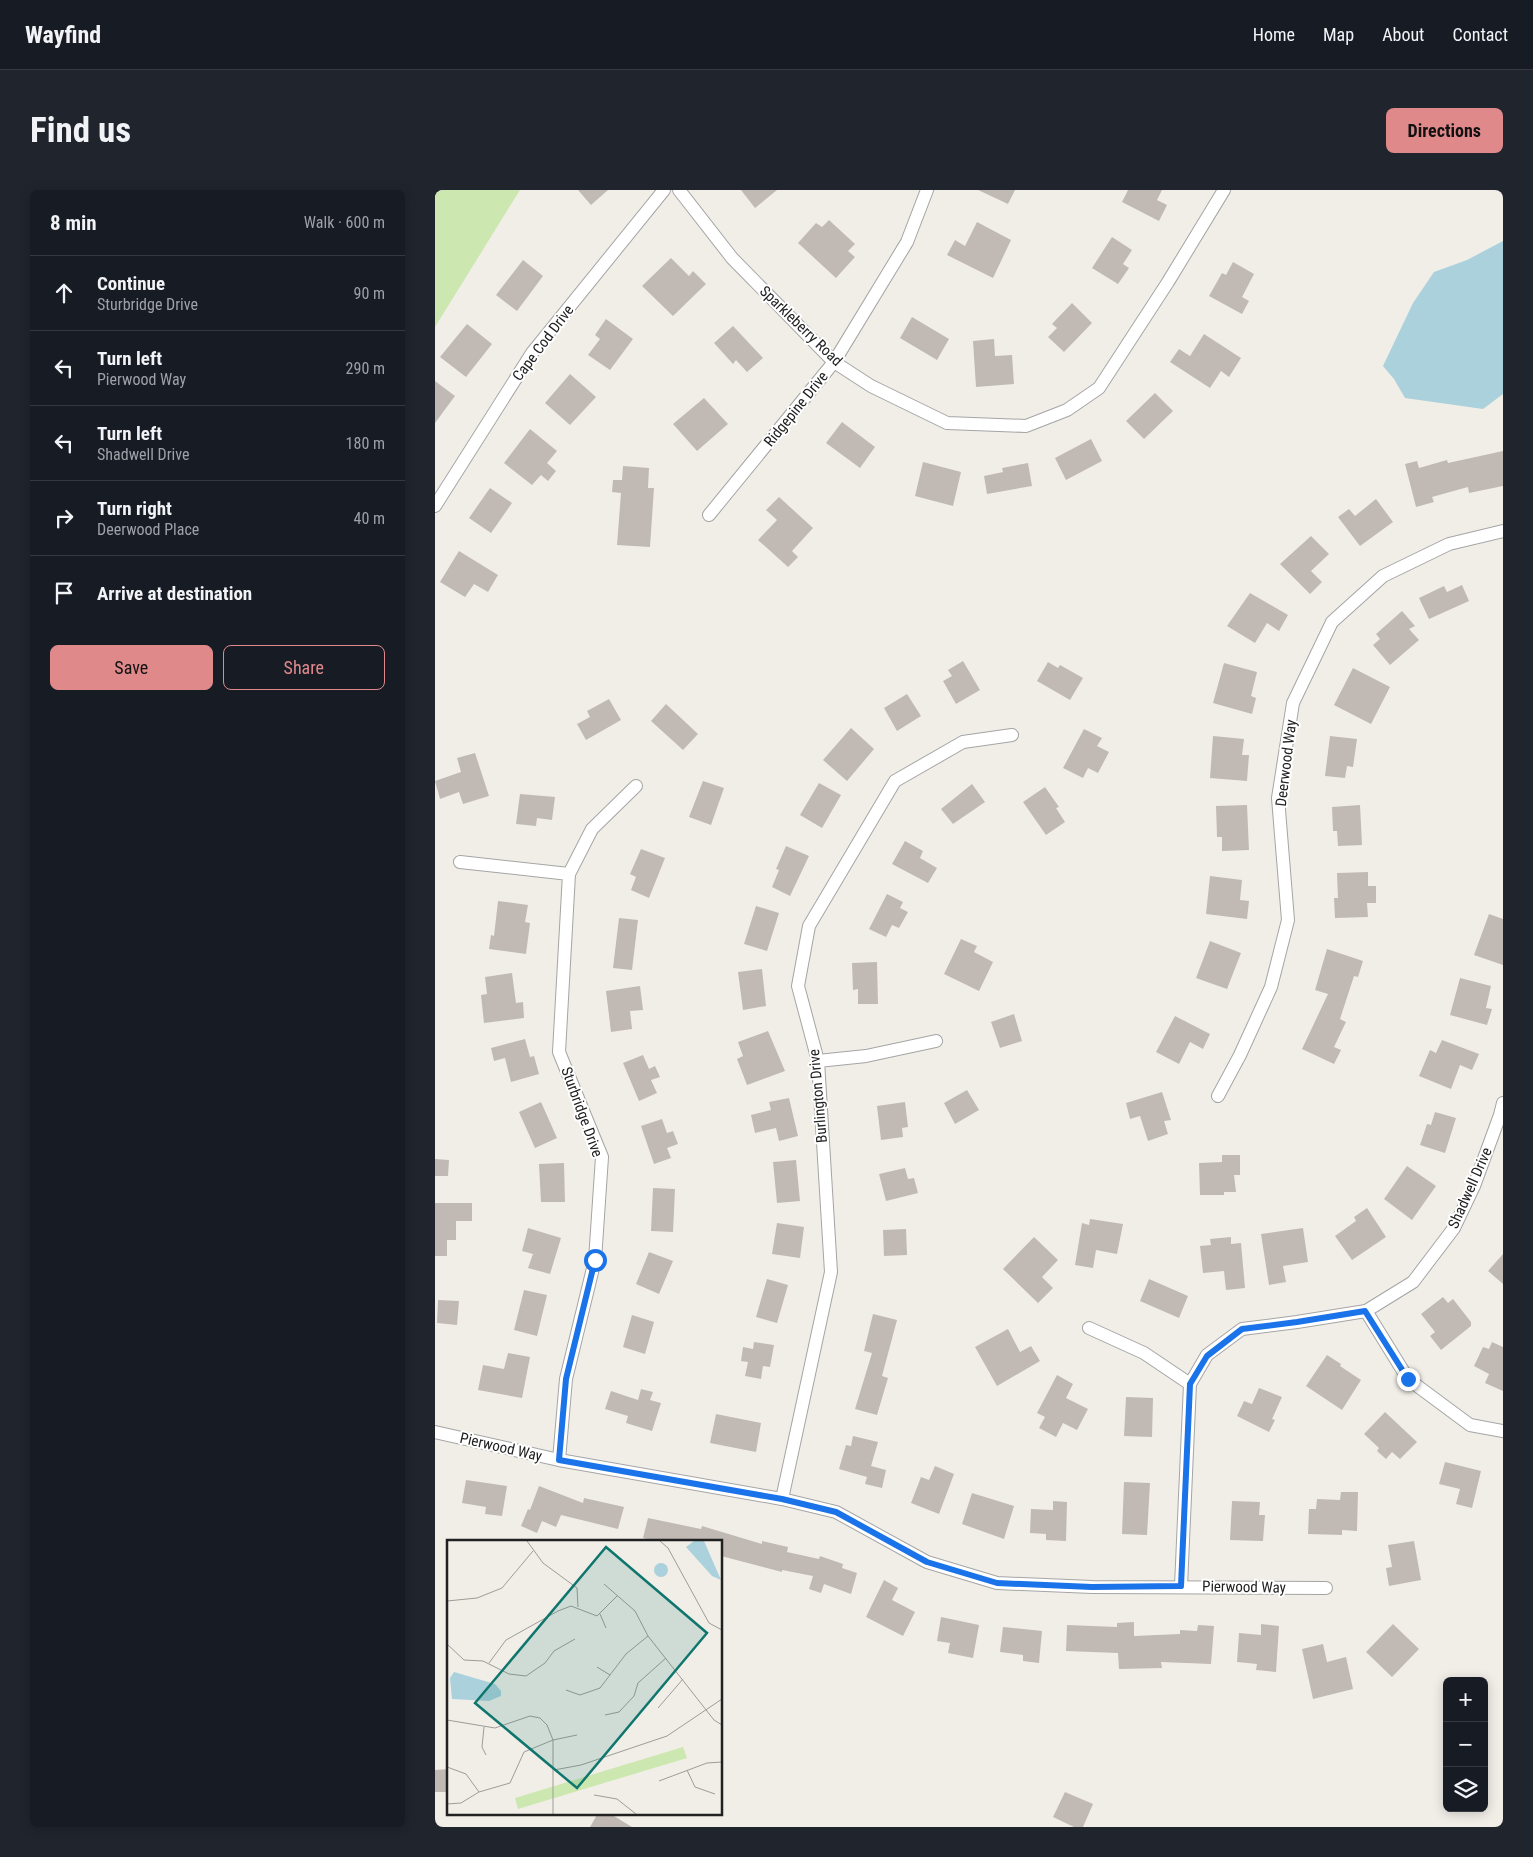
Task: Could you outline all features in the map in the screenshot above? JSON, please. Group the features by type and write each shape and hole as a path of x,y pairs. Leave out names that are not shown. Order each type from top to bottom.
{"street":[{"name":"Cape Cod Drive","path":"435,506 532,353 664,190"},
{"name":"Sparkleberry Road","path":"679,190 732,258 834,362 871,386 947,423 1026,426 1067,410 1099,388 1168,282 1224,190"},
{"name":"Ridgepine Drive","path":"709,515 834,362 907,242 927,190"},
{"name":"Deerwood Way","path":"1218,1096 1240,1055 1271,987 1288,920 1278,798 1293,703 1332,622 1383,576 1449,544 1503,531"},
{"name":"Burlington Drive","path":"782,1499 831,1272 818,1061 798,986 809,926 895,781 963,742 1012,735"},
{"name":"Sturbridge Drive","path":"559,1460 566,1379 595,1260 601,1157 559,1052 569,874 592,829 637,786"},
{"path":"461,862 569,874"},
{"path":"818,1061 866,1056 937,1041"},
{"name":"Shadwell Drive","path":"1181,1586 1190,1384 1207,1356 1242,1329 1365,1311 1413,1282 1454,1228 1474,1186 1501,1115 1503,1103"},
{"path":"1365,1311 1408,1379 1469,1425 1503,1431"},
{"path":"1089,1328 1144,1353 1190,1384"},
{"name":"Pierwood Way","path":"435,1432 559,1460 782,1499 836,1512 927,1562 997,1583 1092,1587 1327,1588"}],"green space":[{"path":"435,190 520,190 435,327"}],"water":[{"path":"1503,241 1503,394 1483,409 1405,398 1394,379 1383,366 1413,303 1434,272 1467,260"}],"building":[{"path":"578,190 608,190 591,205"},
{"path":"741,190 777,190 755,208"},
{"path":"978,190 1015,190 1008,204"},
{"path":"1128,190 1162,190 1157,200 1167,205 1159,221 1122,202"},
{"path":"829,220 855,244 848,251 855,257 836,278 798,243 816,223 822,227"},
{"path":"977,222 1011,240 993,278 947,255 955,240 965,246"},
{"path":"1112,237 1132,250 1123,264 1129,268 1118,284 1092,268"},
{"path":"671,258 689,276 693,271 706,284 673,316 642,286"},
{"path":"523,260 543,276 517,311 496,295"},
{"path":"1233,262 1254,274 1242,297 1249,301 1242,314 1209,296 1222,273 1226,275"},
{"path":"1072,303 1092,323 1064,352 1048,337 1057,328 1052,324"},
{"path":"912,317 949,339 937,360 900,338"},
{"path":"606,319 633,339 610,370 588,355 600,339 595,335"},
{"path":"467,324 492,344 466,377 440,357"},
{"path":"733,326 763,358 747,372 736,360 733,364 714,343"},
{"path":"1204,334 1241,358 1229,377 1221,371 1210,388 1170,362 1179,349 1190,356"},
{"path":"994,339 995,356 1012,355 1014,384 976,387 973,341"},
{"path":"570,374 596,397 570,425 545,403"},
{"path":"435,381 455,396 435,423"},
{"path":"1155,393 1173,411 1144,439 1126,421"},
{"path":"704,398 728,424 697,451 673,424"},
{"path":"842,422 875,447 860,468 826,443"},
{"path":"530,429 557,451 547,463 556,471 548,481 541,475 532,485 504,463"},
{"path":"1091,439 1102,461 1066,480 1055,458"},
{"path":"1503,451 1503,486 1469,493 1468,487 1432,497 1434,502 1416,507 1405,464 1417,461 1419,468 1447,460 1448,463"},
{"path":"923,462 961,472 953,506 915,496"},
{"path":"1028,463 1032,486 987,494 984,476 1003,472 1002,468"},
{"path":"623,466 649,468 648,488 654,488 650,547 617,545 621,493 612,492 613,480 622,480"},
{"path":"490,488 512,503 491,533 469,518"},
{"path":"779,497 813,528 792,551 798,557 788,567 758,540 777,520 766,510"},
{"path":"1376,499 1393,522 1360,546 1338,517 1349,509 1355,516"},
{"path":"1311,536 1329,554 1311,571 1322,582 1310,594 1280,564"},
{"path":"459,551 498,575 488,592 474,584 465,597 440,582"},
{"path":"1462,585 1469,601 1429,619 1419,598 1444,586 1447,592"},
{"path":"1250,593 1288,615 1279,631 1267,623 1255,643 1227,626"},
{"path":"1402,611 1415,626 1409,629 1419,640 1390,665 1373,645 1380,639 1376,634"},
{"path":"963,661 980,690 956,704 943,681 952,676 948,670"},
{"path":"1048,662 1058,668 1060,665 1083,678 1070,700 1037,681"},
{"path":"1224,663 1257,672 1251,696 1256,698 1252,714 1213,703"},
{"path":"1353,668 1390,687 1371,724 1334,705"},
{"path":"907,694 921,716 897,731 884,708"},
{"path":"609,699 621,720 586,740 577,724 590,717 587,711"},
{"path":"666,704 698,734 683,750 651,721"},
{"path":"851,728 874,749 847,781 823,760"},
{"path":"1084,729 1102,738 1097,746 1109,752 1098,773 1088,768 1083,778 1063,768"},
{"path":"1213,736 1244,739 1242,755 1249,755 1247,781 1210,778"},
{"path":"1330,736 1357,739 1353,767 1347,766 1345,778 1325,776"},
{"path":"475,753 489,796 463,804 459,792 440,799 435,781 461,772 457,758"},
{"path":"703,781 724,788 711,825 689,817"},
{"path":"819,783 841,795 822,828 800,815"},
{"path":"972,784 985,802 953,824 941,809"},
{"path":"1045,787 1059,807 1056,808 1065,822 1046,835 1023,802"},
{"path":"520,794 555,797 552,820 537,818 536,826 516,824"},
{"path":"1247,805 1249,850 1222,851 1222,837 1217,837 1216,806"},
{"path":"1360,805 1362,845 1338,846 1337,831 1333,831 1332,807"},
{"path":"905,841 923,851 920,858 937,868 928,883 892,864"},
{"path":"786,846 809,856 790,896 772,887 779,870 776,869"},
{"path":"641,849 665,858 649,898 631,890 636,877 630,874"},
{"path":"1368,872 1368,886 1376,886 1376,903 1367,903 1368,917 1335,918 1334,898 1338,898 1337,873"},
{"path":"1210,876 1242,880 1240,900 1249,901 1247,919 1206,914"},
{"path":"887,894 903,902 900,908 908,912 899,928 892,925 886,937 869,929"},
{"path":"498,901 528,905 525,922 530,923 526,954 489,949 491,935 494,936"},
{"path":"756,906 779,913 767,951 744,944"},
{"path":"1489,914 1503,919 1503,965 1474,955"},
{"path":"619,918 638,920 632,970 613,968"},
{"path":"961,939 977,946 974,952 993,962 979,991 944,974"},
{"path":"1210,941 1241,953 1227,989 1196,978"},
{"path":"1327,949 1363,961 1358,977 1354,976 1340,1019 1346,1022 1334,1047 1341,1050 1334,1064 1302,1049 1328,994 1315,990"},
{"path":"877,962 878,1004 858,1004 858,989 853,990 852,963"},
{"path":"762,969 766,1006 743,1010 738,972"},
{"path":"512,973 516,1003 523,1002 524,1018 484,1023 481,995 487,994 485,977"},
{"path":"1460,978 1491,986 1486,1008 1492,1009 1487,1025 1450,1015"},
{"path":"640,986 643,1010 630,1011 632,1029 611,1032 606,991"},
{"path":"1014,1014 1022,1041 1000,1048 991,1022"},
{"path":"1175,1016 1210,1034 1203,1049 1190,1042 1179,1064 1156,1052"},
{"path":"768,1031 785,1071 747,1085 737,1059 743,1056 738,1042"},
{"path":"525,1039 530,1057 534,1056 539,1074 511,1082 505,1058 494,1061 491,1048"},
{"path":"1442,1040 1479,1054 1472,1070 1460,1065 1451,1089 1419,1076 1430,1050 1436,1053"},
{"path":"643,1055 649,1069 655,1066 660,1077 651,1080 657,1093 639,1101 623,1063"},
{"path":"967,1090 979,1110 955,1124 944,1103"},
{"path":"1162,1092 1171,1120 1164,1121 1168,1134 1148,1141 1140,1116 1130,1119 1126,1103"},
{"path":"789,1098 798,1136 779,1141 776,1128 755,1133 751,1115 771,1110 769,1102"},
{"path":"541,1102 557,1138 535,1148 519,1112"},
{"path":"905,1102 908,1127 902,1128 903,1137 881,1140 877,1106"},
{"path":"1435,1112 1456,1118 1445,1153 1420,1145 1427,1124 1431,1125"},
{"path":"662,1119 667,1133 673,1131 678,1144 667,1148 671,1158 654,1164 641,1126"},
{"path":"1222,1155 1240,1155 1240,1175 1234,1175 1236,1192 1224,1192 1224,1195 1200,1195 1199,1163 1222,1162"},
{"path":"435,1159 449,1160 448,1176 435,1176"},
{"path":"796,1160 800,1201 777,1203 773,1162"},
{"path":"564,1163 565,1202 541,1202 539,1164"},
{"path":"1407,1166 1436,1186 1412,1220 1384,1199"},
{"path":"905,1168 908,1179 914,1178 918,1193 886,1201 879,1174"},
{"path":"653,1188 675,1189 673,1232 651,1231"},
{"path":"435,1203 472,1203 472,1221 456,1221 456,1240 447,1240 447,1256 435,1256"},
{"path":"1367,1208 1386,1237 1352,1260 1335,1236 1356,1221 1354,1217"},
{"path":"1090,1219 1123,1224 1117,1254 1096,1250 1093,1268 1075,1265 1082,1223 1089,1225"},
{"path":"777,1223 804,1227 800,1258 772,1254"},
{"path":"528,1228 561,1238 550,1274 528,1268 533,1254 522,1251"},
{"path":"1303,1228 1308,1262 1283,1266 1286,1282 1269,1285 1261,1234"},
{"path":"906,1229 907,1255 884,1256 883,1230"},
{"path":"1034,1237 1058,1260 1042,1277 1053,1288 1038,1303 1003,1269"},
{"path":"1231,1237 1231,1244 1241,1243 1245,1288 1226,1290 1224,1271 1203,1273 1200,1246 1211,1245 1210,1239"},
{"path":"649,1252 673,1261 659,1294 636,1284"},
{"path":"1503,1254 1503,1284 1488,1271"},
{"path":"767,1279 788,1285 777,1323 756,1317"},
{"path":"1149,1279 1188,1296 1179,1318 1140,1301"},
{"path":"524,1290 547,1295 537,1336 514,1330"},
{"path":"1443,1297 1448,1303 1453,1299 1471,1322 1471,1326 1441,1350 1430,1336 1435,1332 1421,1314"},
{"path":"438,1300 459,1301 457,1325 437,1323"},
{"path":"873,1314 897,1320 882,1376 888,1378 877,1415 855,1409 872,1353 864,1351"},
{"path":"632,1315 654,1322 645,1354 623,1347"},
{"path":"1008,1329 1020,1352 1031,1346 1040,1361 997,1386 975,1347"},
{"path":"754,1342 774,1345 770,1367 763,1366 761,1379 745,1376 748,1362 741,1361 743,1347 753,1349"},
{"path":"1492,1342 1503,1347 1503,1391 1485,1383 1489,1374 1474,1366 1483,1347 1489,1349"},
{"path":"508,1353 530,1357 522,1398 478,1390 483,1365 504,1369"},
{"path":"1327,1355 1361,1380 1342,1410 1306,1386"},
{"path":"1057,1375 1073,1384 1066,1398 1088,1409 1077,1430 1063,1423 1056,1437 1039,1428 1045,1417 1037,1413"},
{"path":"1259,1388 1282,1397 1272,1419 1275,1420 1269,1432 1237,1416 1244,1401 1252,1404"},
{"path":"641,1389 653,1392 650,1400 661,1403 652,1431 626,1423 628,1416 605,1409 611,1391 638,1400"},
{"path":"1126,1397 1153,1398 1152,1437 1124,1436"},
{"path":"1385,1412 1417,1442 1400,1459 1392,1452 1386,1459 1377,1451 1379,1448 1364,1434"},
{"path":"716,1414 761,1423 756,1452 710,1443"},
{"path":"853,1436 878,1442 871,1466 886,1470 882,1488 865,1484 867,1477 839,1469 846,1445 851,1446"},
{"path":"1445,1462 1481,1471 1472,1508 1456,1504 1460,1489 1439,1484"},
{"path":"935,1466 954,1474 939,1514 911,1503 921,1477 929,1480"},
{"path":"466,1480 507,1486 502,1516 485,1514 486,1507 462,1503"},
{"path":"1124,1482 1150,1483 1147,1535 1122,1534"},
{"path":"539,1486 583,1503 584,1498 624,1507 618,1529 561,1515 556,1527 542,1521 537,1533 521,1526 528,1509 530,1510"},
{"path":"1341,1492 1358,1492 1357,1531 1342,1530 1342,1535 1308,1534 1309,1509 1316,1509 1317,1499 1340,1500"},
{"path":"972,1493 1014,1506 1004,1539 962,1524"},
{"path":"1053,1501 1067,1502 1066,1541 1046,1540 1046,1534 1030,1533 1031,1509 1053,1510"},
{"path":"1232,1501 1260,1502 1259,1515 1265,1515 1263,1541 1230,1540"},
{"path":"648,1518 701,1529 702,1526 762,1544 762,1541 788,1547 787,1552 819,1559 820,1556 843,1564 842,1568 857,1573 851,1594 824,1584 821,1593 809,1589 813,1576 782,1570 782,1572 723,1557 723,1540 652,1540 643,1538"},
{"path":"1414,1541 1421,1580 1389,1586 1386,1568 1392,1567 1388,1545"},
{"path":"884,1580 898,1588 892,1600 915,1612 903,1636 866,1617"},
{"path":"941,1617 979,1625 973,1658 948,1653 950,1643 937,1641"},
{"path":"1134,1622 1134,1636 1180,1634 1180,1630 1197,1631 1198,1625 1214,1626 1211,1664 1161,1662 1162,1668 1119,1669 1118,1653 1066,1651 1067,1625 1117,1627 1117,1623"},
{"path":"1261,1624 1279,1626 1276,1672 1256,1670 1257,1664 1237,1662 1239,1633 1261,1635"},
{"path":"1393,1624 1419,1649 1392,1677 1366,1652"},
{"path":"1003,1627 1042,1631 1039,1663 1023,1661 1023,1655 1000,1652"},
{"path":"1323,1644 1327,1662 1346,1657 1353,1689 1313,1699 1302,1649"},
{"path":"447,1769 447,1792 435,1792 435,1770"},
{"path":"1065,1792 1093,1804 1083,1827 1074,1827 1053,1817"},
{"path":"597,1814 611,1814 632,1827 590,1827"}],"route":[{"path":"595,1260 566,1379 559,1460 782,1499 836,1512 927,1562 997,1583 1092,1587 1181,1586 1190,1384 1207,1356 1242,1329 1365,1311 1408,1379"}]}
